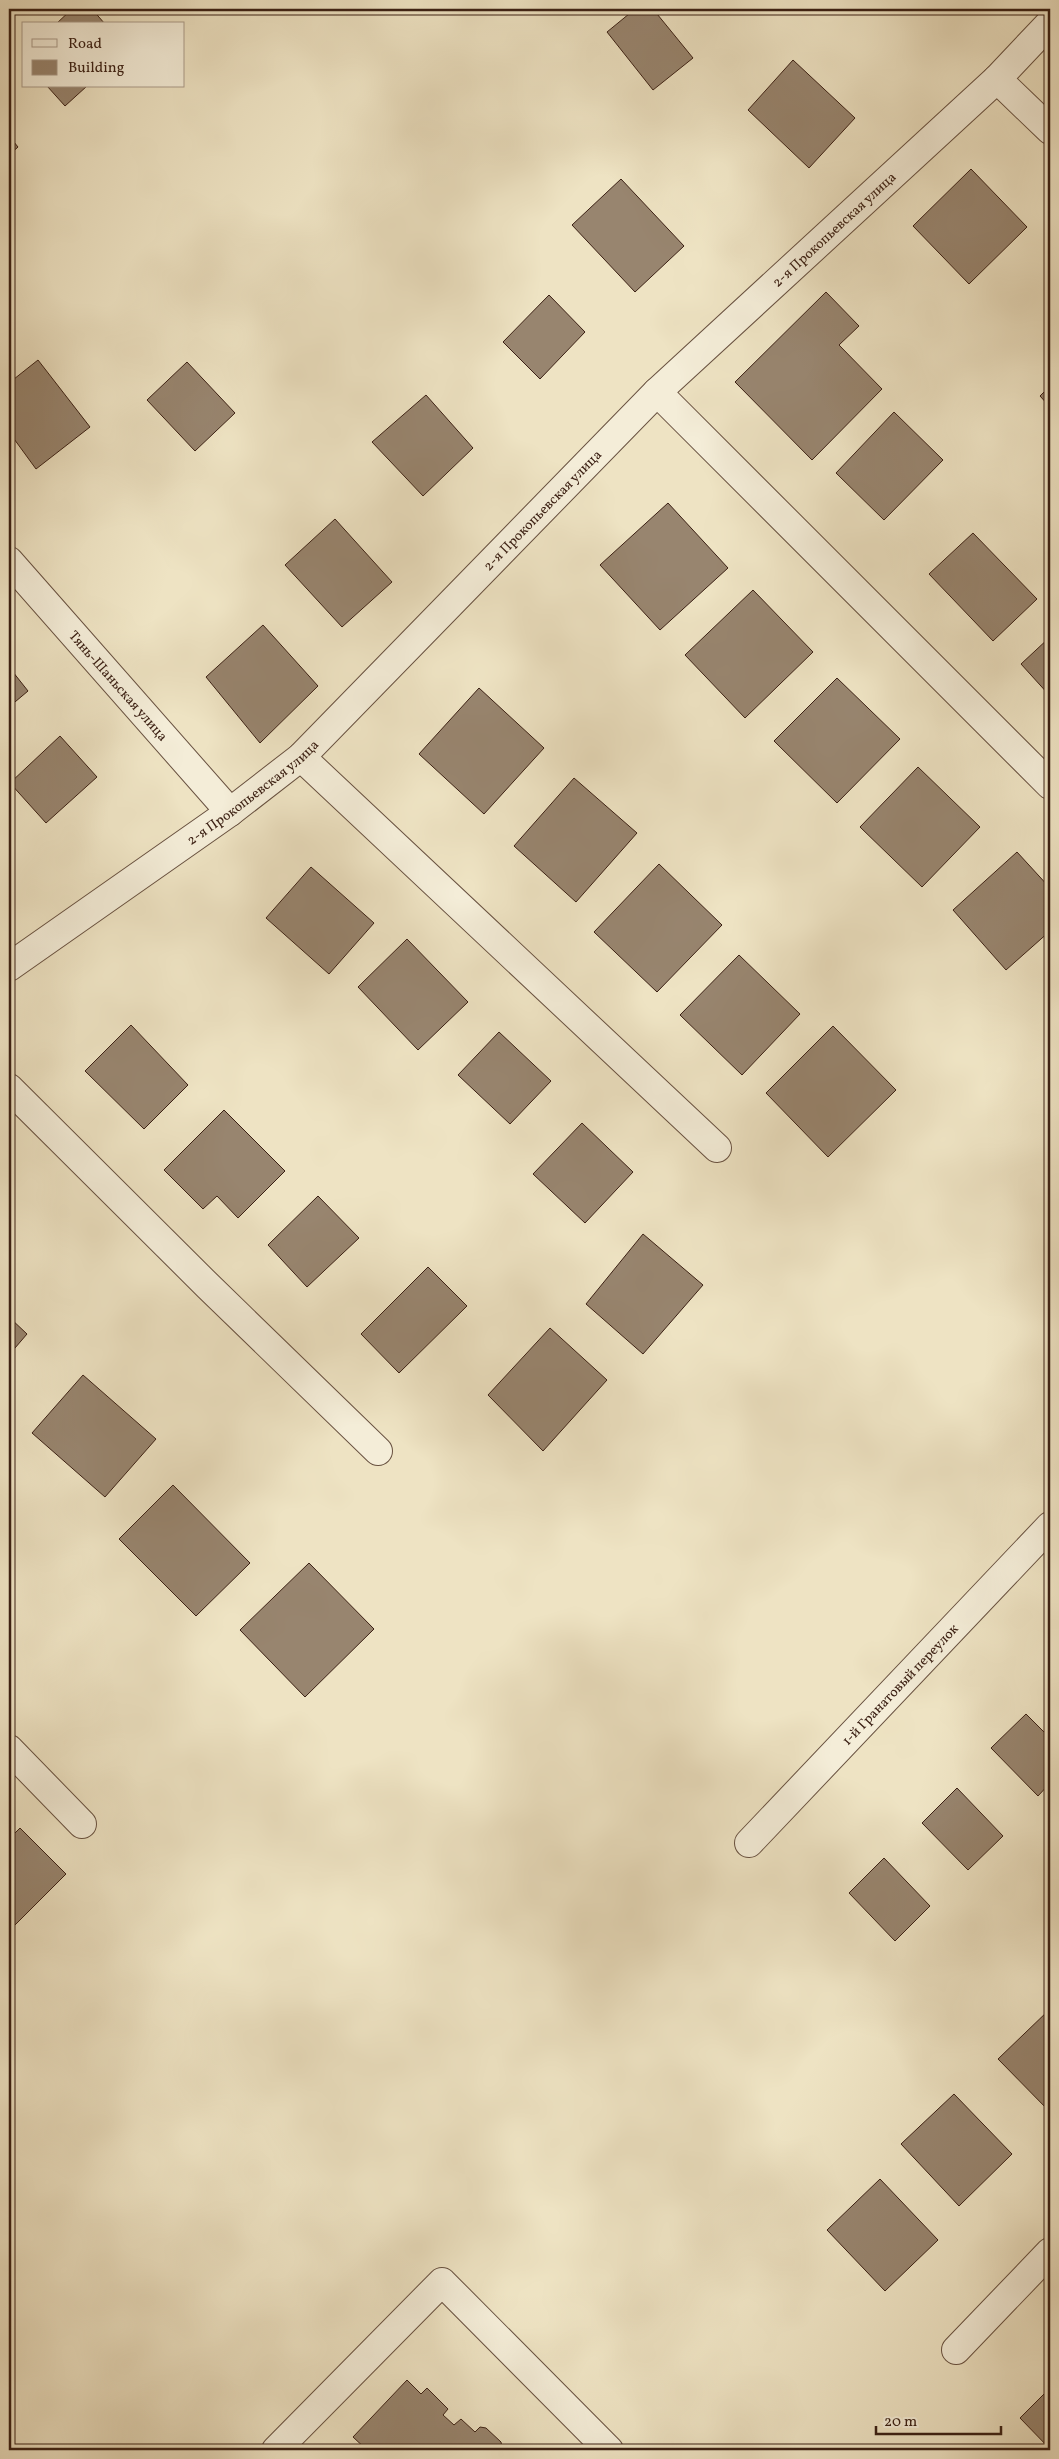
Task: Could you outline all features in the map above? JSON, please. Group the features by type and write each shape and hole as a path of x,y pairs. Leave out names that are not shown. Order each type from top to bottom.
{"street":[{"name":"2-я Прокопьевская улица","path":"9,967 230,812 301,757 657,392 998,79 1050,23"},
{"path":"998,79 1050,130"},
{"path":"657,392 1050,785"},
{"name":"Тянь-Шаньская улица","path":"9,561 230,812"},
{"path":"301,757 717,1148"},
{"path":"9,1088 208,1286 378,1450"},
{"name":"1-й Гранатовый переулок","path":"749,1843 1050,1526"},
{"path":"9,1749 82,1824"},
{"path":"956,2350 1050,2252"},
{"path":"276,2450 442,2282 609,2450"}],"building":[{"path":"72,9 92,9 103,22 58,22"},
{"path":"635,9 653,9 693,58 653,90 607,32"},
{"path":"793,60 855,118 809,168 748,110"},
{"path":"49,88 85,88 65,106"},
{"path":"9,136 18,147 9,155"},
{"path":"971,169 1027,227 969,284 913,226"},
{"path":"621,179 684,246 635,292 572,225"},
{"path":"826,292 859,326 839,345 882,389 812,460 735,382"},
{"path":"549,295 585,332 540,379 503,342"},
{"path":"38,360 90,427 36,469 9,432 9,383"},
{"path":"187,362 235,413 195,451 147,400"},
{"path":"1050,386 1050,407 1040,396"},
{"path":"426,395 473,448 423,496 372,442"},
{"path":"894,412 943,460 884,520 836,473"},
{"path":"668,503 728,568 660,630 600,565"},
{"path":"335,519 392,582 342,627 285,565"},
{"path":"973,533 1037,599 993,641 929,574"},
{"path":"753,590 813,652 745,718 685,655"},
{"path":"263,625 318,686 260,743 206,677"},
{"path":"1050,637 1050,696 1021,664"},
{"path":"9,667 28,691 9,707"},
{"path":"837,678 900,739 837,803 774,741"},
{"path":"479,688 544,748 484,814 419,754"},
{"path":"60,736 97,777 46,823 10,783"},
{"path":"918,767 980,827 922,887 860,827"},
{"path":"574,778 637,833 576,902 514,846"},
{"path":"1017,852 1050,888 1050,931 1006,970 953,910"},
{"path":"659,864 722,925 657,992 594,932"},
{"path":"311,867 374,923 329,974 266,918"},
{"path":"407,939 468,1002 418,1050 358,987"},
{"path":"739,955 800,1014 742,1075 680,1015"},
{"path":"131,1025 188,1085 144,1129 85,1071"},
{"path":"833,1026 896,1090 828,1157 766,1093"},
{"path":"499,1032 551,1081 510,1124 458,1075"},
{"path":"224,1110 285,1171 238,1218 217,1196 203,1209 164,1170"},
{"path":"582,1123 633,1172 585,1223 533,1174"},
{"path":"318,1196 359,1238 307,1287 268,1245"},
{"path":"643,1234 703,1285 643,1354 586,1304"},
{"path":"428,1267 467,1306 399,1373 361,1334"},
{"path":"9,1317 27,1334 9,1355"},
{"path":"550,1328 607,1380 543,1451 488,1395"},
{"path":"83,1375 156,1439 105,1497 32,1433"},
{"path":"173,1485 250,1563 196,1616 119,1539"},
{"path":"309,1563 374,1629 305,1697 240,1630"},
{"path":"1026,1714 1050,1738 1050,1783 1038,1796 991,1748"},
{"path":"957,1788 1003,1836 968,1870 922,1823"},
{"path":"20,1828 66,1874 9,1931 9,1839"},
{"path":"884,1858 930,1906 895,1941 849,1893"},
{"path":"1050,2009 1050,2112 998,2059"},
{"path":"954,2094 1012,2154 959,2206 901,2144"},
{"path":"880,2179 938,2240 885,2291 827,2230"},
{"path":"407,2380 421,2394 427,2388 448,2409 443,2415 454,2425 461,2419 475,2432 480,2427 486,2428 501,2442 502,2447 499,2450 367,2450 353,2437"},
{"path":"1050,2388 1050,2449 1020,2418"}]}
